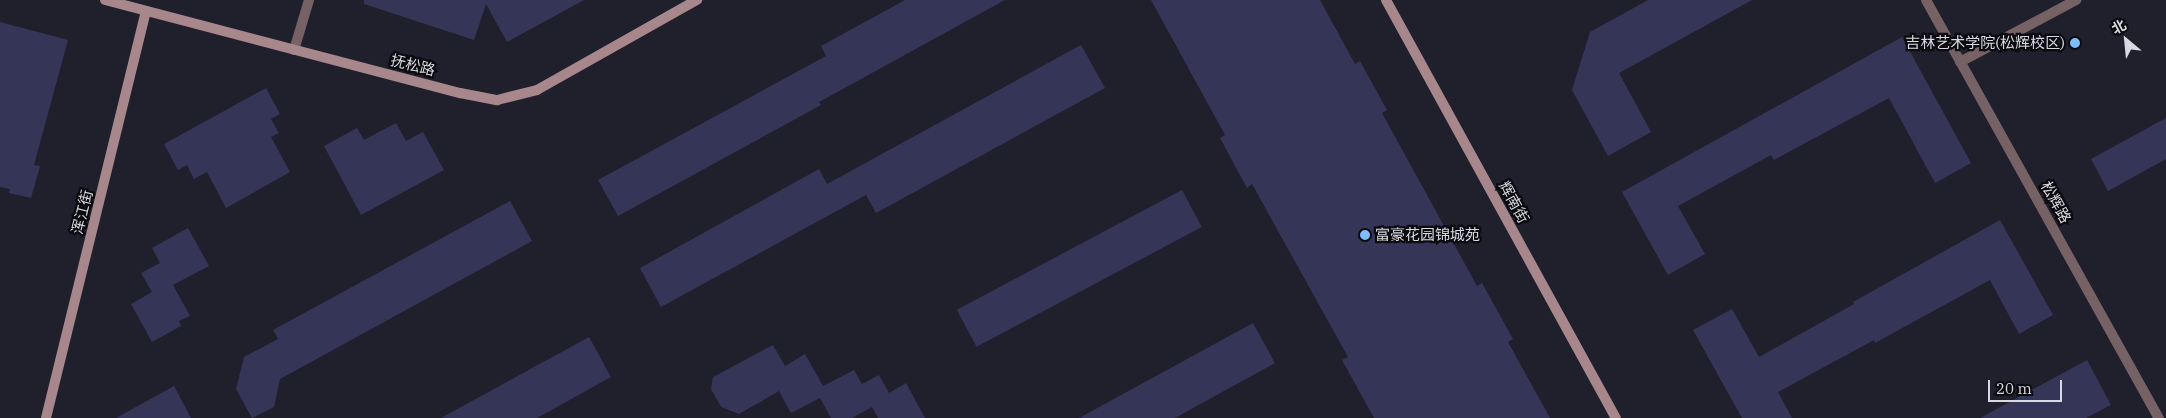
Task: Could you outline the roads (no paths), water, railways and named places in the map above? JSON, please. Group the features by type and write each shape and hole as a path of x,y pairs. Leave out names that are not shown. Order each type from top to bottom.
{"street":[{"name":"抚松路","path":"104,0 460,93 497,100 537,90 697,0"},
{"path":"294,50 309,0"},
{"name":"辉南街","path":"1386,0 1616,418"},
{"name":"松辉路","path":"1926,0 2160,418"},
{"path":"1960,62 2076,0"},
{"name":"浑江街","path":"46,418 146,12"}],"place":[{"name":"吉林艺术学院(松辉校区)","path":"2075,43"},
{"name":"富豪花园锦城苑","path":"1365,235"}]}
